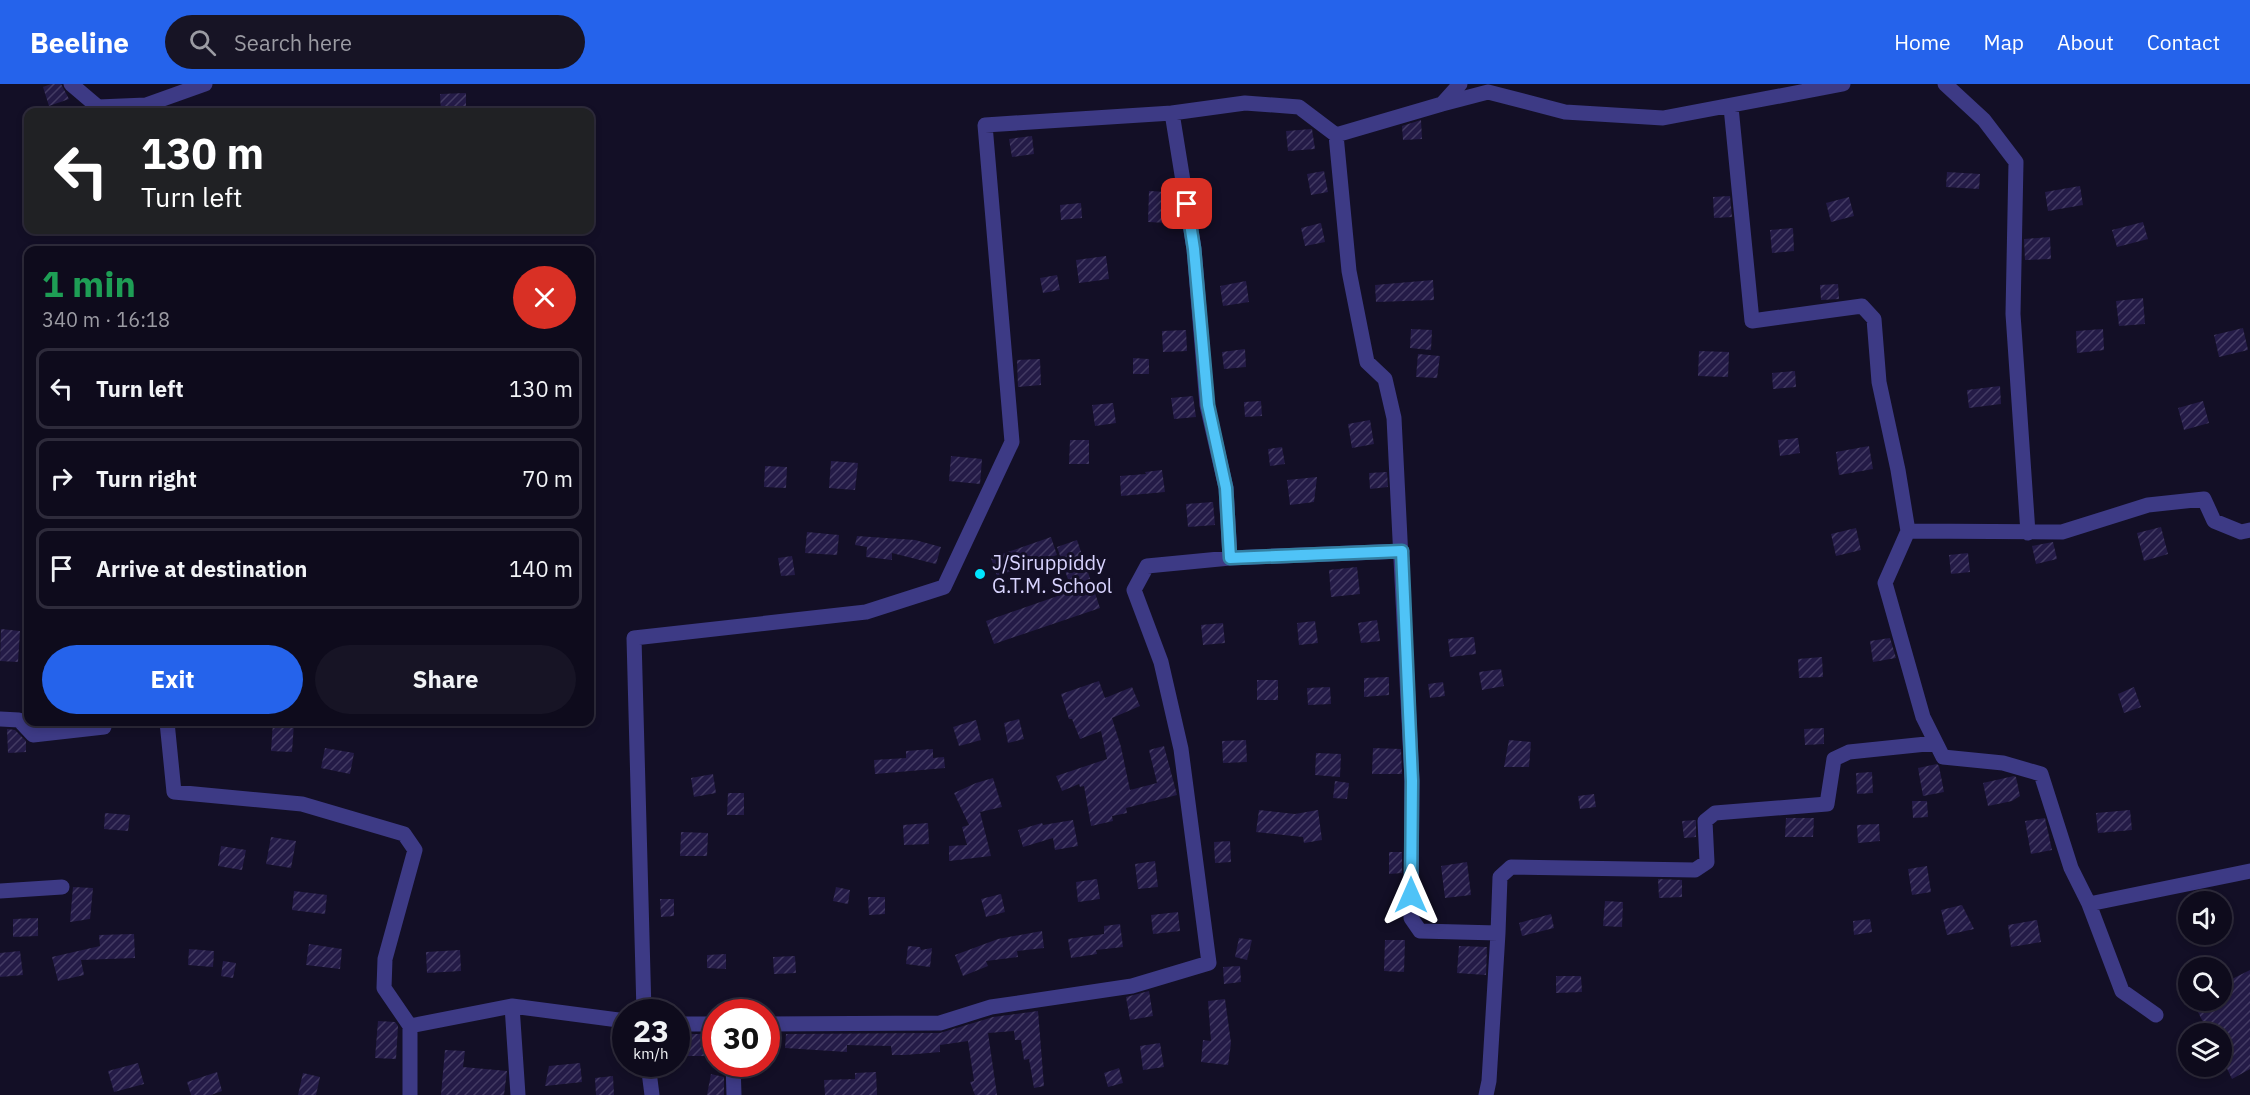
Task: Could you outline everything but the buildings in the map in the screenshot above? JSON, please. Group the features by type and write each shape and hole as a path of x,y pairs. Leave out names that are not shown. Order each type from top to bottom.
{"street":[{"path":"71,84 98,107 146,105 205,84"},
{"path":"1442,104 1460,84"},
{"path":"1336,135 1488,92 1566,112 1663,118 1731,107 1843,84"},
{"path":"1945,84 1984,120 2016,162 2013,314 2028,533"},
{"path":"644,999 634,638 866,612 944,587 1012,442 985,125 1173,113 1245,103 1299,107 1336,135 1349,270 1364,351 1367,362 1385,379 1394,418 1412,781 1411,918 1420,931 1497,933"},
{"path":"1731,107 1752,321 1862,306 1874,319 1879,382 1898,470 1908,531 1885,583 1923,717 1943,757 2003,764 2041,774 2071,867 2089,904 2122,991 2156,1015"},
{"path":"1173,113 1194,249 1208,405 1226,488 1230,558"},
{"path":"1908,531 2062,532 2148,505 2204,499 2214,521 2241,532 2250,530"},
{"path":"780,1024 940,1023 991,1006 1132,986 1209,963 1181,749 1161,662 1134,590 1147,566 1230,558 1402,551"},
{"path":"0,719 19,720 24,725"},
{"path":"25,726 33,735 104,726"},
{"path":"167,726 174,792 302,804 404,834 415,850 385,959 384,988 410,1026 410,1095"},
{"path":"1486,1095 1489,1081 1500,877 1511,867 1695,870 1707,862 1705,821 1716,813 1827,804 1834,759 1849,752 1936,743"},
{"path":"2089,904 2250,871"},
{"path":"0,891 63,887"},
{"path":"410,1026 512,1006 612,1019"},
{"path":"512,1006 518,1095"},
{"path":"650,1077 652,1095"},
{"path":"733,1077 734,1095"}],"place":[{"name":"J/Siruppiddy G.T.M. School","path":"980,574"}],"route":[{"path":"1187,204 1194,249 1208,405 1226,488 1230,558 1402,551 1412,781 1411,895"}]}
